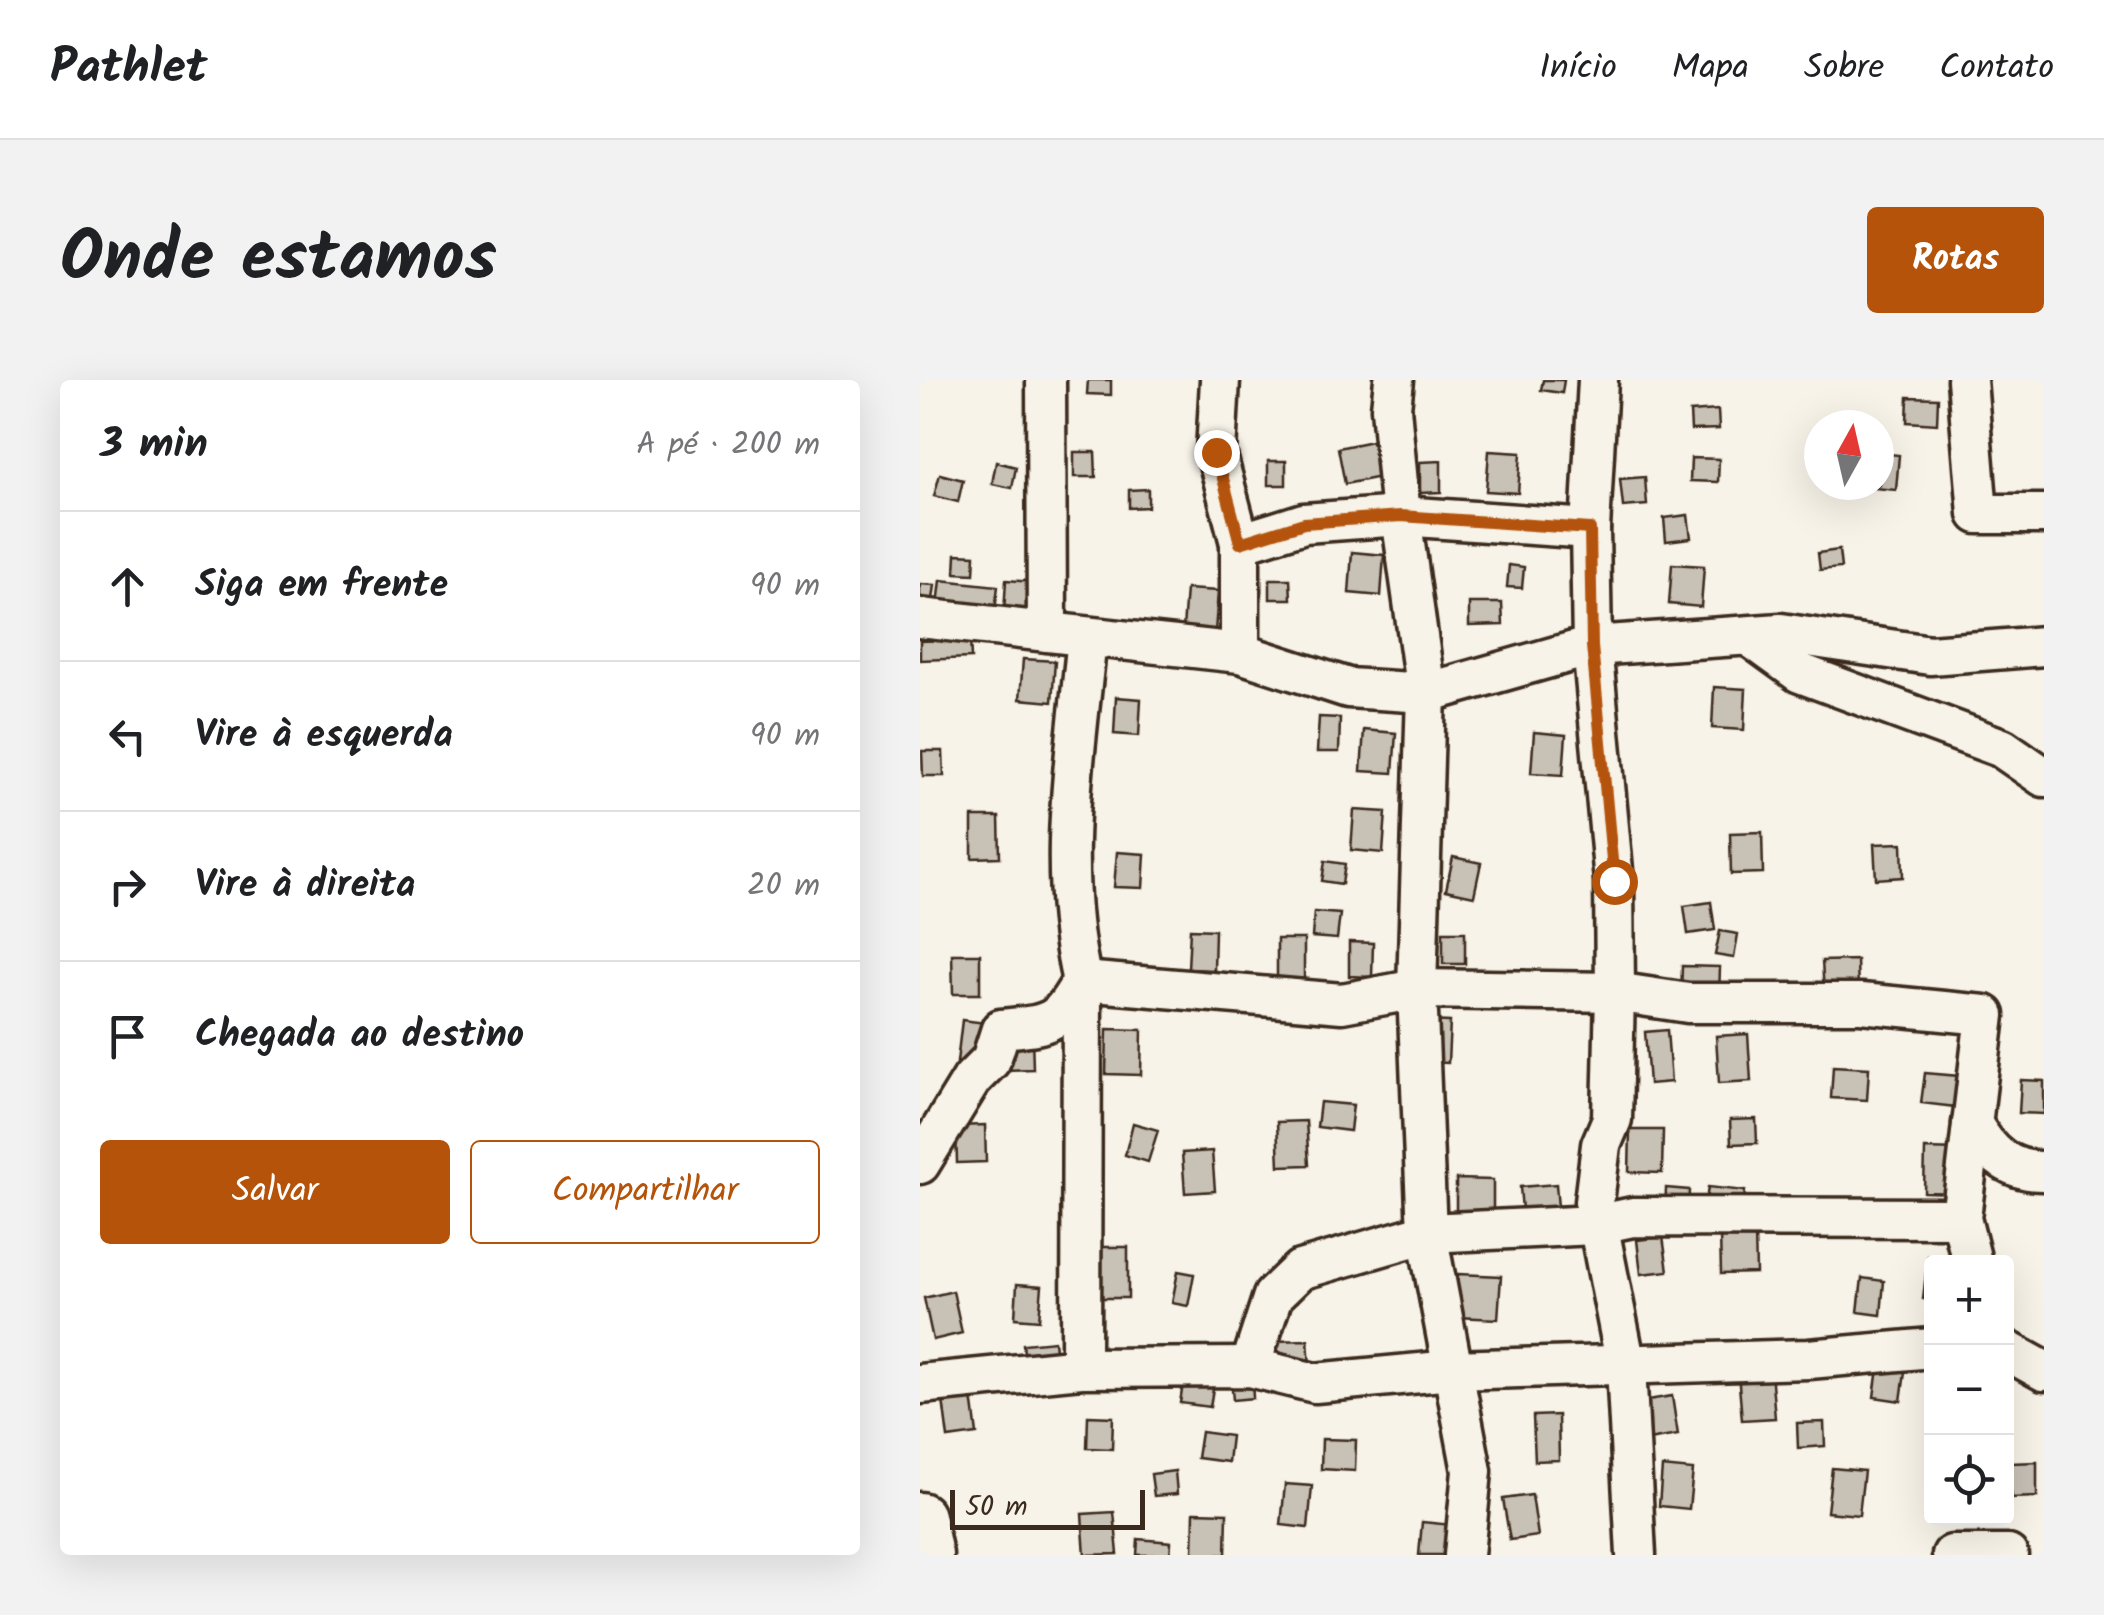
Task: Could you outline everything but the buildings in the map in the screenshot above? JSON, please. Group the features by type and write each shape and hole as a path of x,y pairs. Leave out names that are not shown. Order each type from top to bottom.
{"main road":[{"path":"920,1517 928,1555"}],"street":[{"path":"1046,380 1048,632"},
{"path":"1220,380 1216,452 1240,543 1240,652"},
{"path":"1394,380 1391,408 1401,516 1426,694 1416,989 1428,1232 1472,1471 1464,1555"},
{"path":"1598,380 1590,529 1592,646 1614,881 1614,992 1612,1119 1601,1145 1594,1225 1626,1366 1636,1555"},
{"path":"1967,380 1978,514 2044,514"},
{"path":"1240,543 1304,523 1401,516 1590,529"},
{"path":"920,618 1240,652 1348,688 1426,694 1592,646 1781,633 1930,655 2044,646"},
{"path":"1749,636 1800,674 2002,748 2044,778"},
{"path":"1081,1368 1082,981 1070,927 1068,825 1088,637"},
{"path":"1082,981 1342,1003 1416,989 1614,992 1688,1003 1861,1003 1985,1015 1961,1218 1970,1255"},
{"path":"920,1164 972,1079 991,1060 1000,1029 1041,1027 1063,1015 1082,981"},
{"path":"1972,1122 1998,1158 2027,1172 2044,1171"},
{"path":"1250,1367 1273,1296 1300,1270 1428,1232 1594,1225 1633,1217 1961,1218"},
{"path":"920,1384 1081,1368 1250,1367 1314,1382 1452,1370 1809,1359 1924,1349"},
{"path":"2014,1354 2044,1370"},
{"path":"1952,1555 1996,1545"}],"route":[{"path":"1216,452 1240,543 1304,523 1401,516 1590,529 1592,646 1614,881"}]}
